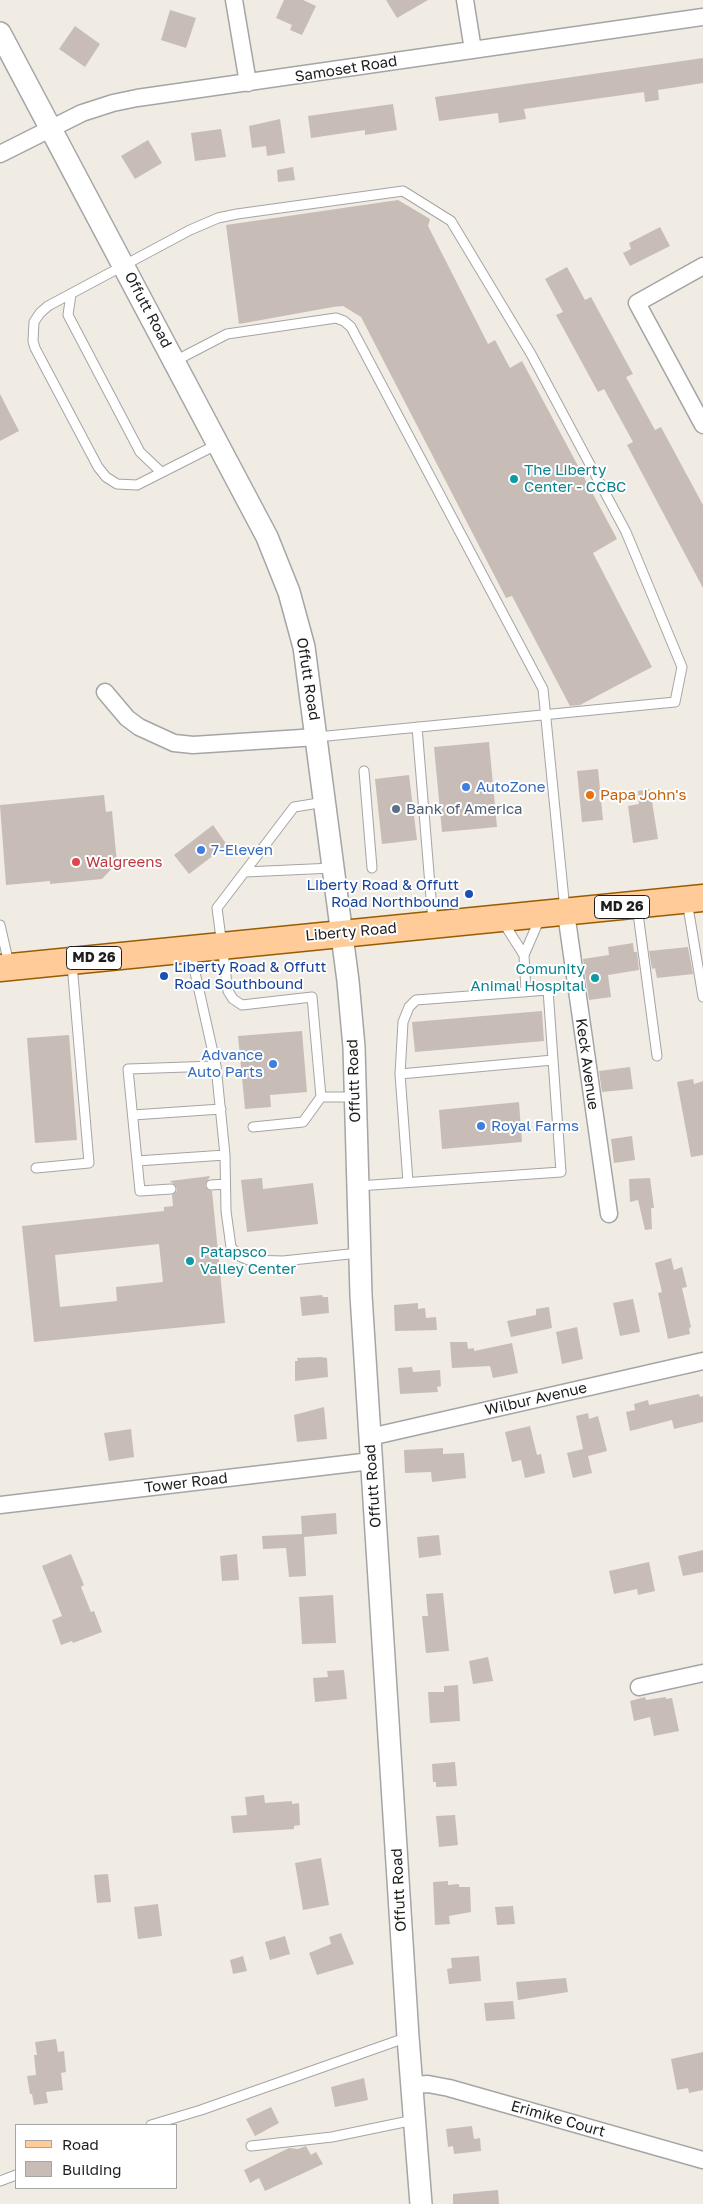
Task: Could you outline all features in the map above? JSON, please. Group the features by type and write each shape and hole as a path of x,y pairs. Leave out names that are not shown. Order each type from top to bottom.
{"main road":[{"name":"Liberty Road","path":"5,967 695,899"}],"street":[{"path":"234,0 248,83"},
{"path":"465,0 473,50"},
{"name":"Samoset Road","path":"0,154 82,114 113,103 703,17"},
{"name":"Offutt Road","path":"0,32 267,537 289,592 304,647 348,981 356,1097 359,1253 371,1461 408,2037 421,2204"},
{"path":"703,266 637,303 703,425"},
{"path":"105,692 121,711 139,727 174,743 193,745 317,737"},
{"name":"Keck Avenue","path":"553,914 609,1214"},
{"name":"Wilbur Avenue","path":"370,1436 703,1361"},
{"name":"Tower Road","path":"0,1505 371,1461"},
{"path":"639,1687 703,1673"},
{"name":"Erimike Court","path":"412,2085 428,2084 449,2088 703,2160"}],"lane":[{"path":"218,444 137,485 126,486 117,484 106,477 98,467 35,348 33,341 34,322 40,313 71,294 190,230 218,218 404,191 450,221 530,354 626,532 682,667 675,702 317,737"},
{"path":"71,294 68,315 140,452 162,472"},
{"path":"175,361 227,334 336,318 344,321 351,327 543,689 546,715 553,914 524,956"},
{"path":"417,727 434,924"},
{"path":"364,771 372,868"},
{"path":"253,1127 302,1122 321,1096 312,997 242,1005 233,999 228,991 218,908 294,807 325,802"},
{"path":"245,872 333,868"},
{"path":"695,899 703,997"},
{"path":"637,906 657,1056"},
{"path":"500,918 524,956 526,992"},
{"path":"0,925 5,967"},
{"path":"189,948 216,1066 225,1155 226,1211 231,1247 239,1256 248,1260 282,1261 359,1253"},
{"path":"36,1168 89,1163 72,960"},
{"path":"357,1186 561,1172 548,990 416,1000 405,1013 400,1074 408,1182"},
{"path":"400,1074 553,1060"},
{"path":"171,1189 140,1191 128,1070 216,1066"},
{"path":"321,1096 356,1097"},
{"path":"132,1115 221,1109"},
{"path":"137,1161 225,1155"},
{"path":"211,1185 225,1184"},
{"path":"154,2124 210,2107 408,2037"},
{"path":"251,2146 332,2137 414,2120"},
{"path":"0,2181 15,2175"}],"building":[{"path":"284,0 303,0 316,6 302,35 290,30 292,25 276,18"},
{"path":"386,0 428,0 397,18"},
{"path":"170,10 196,18 186,48 161,40"},
{"path":"75,26 100,44 85,67 59,49"},
{"path":"703,58 703,83 658,90 659,100 645,102 644,92 524,109 526,119 499,123 498,113 439,121 435,97"},
{"path":"393,104 397,130 365,135 365,130 311,138 308,116"},
{"path":"280,119 285,153 267,156 266,146 252,148 249,126"},
{"path":"221,129 226,157 195,161 191,133"},
{"path":"148,140 162,163 135,179 121,156"},
{"path":"293,167 295,180 278,182 277,170"},
{"path":"398,200 430,219 428,226 488,344 495,340 510,368 522,361 617,539 593,553 652,667 580,705 570,706 512,596 506,598 361,317 343,306 239,324 226,225"},
{"path":"660,227 670,246 630,266 623,253 631,249 629,243"},
{"path":"567,267 585,300 591,297 633,374 626,377 655,430 661,427 703,505 703,588 627,445 633,442 604,389 598,392 556,315 563,312 545,279"},
{"path":"0,394 19,431 0,441"},
{"name":"AutoZone","path":"489,742 497,827 442,832 434,747"},
{"name":"Papa John's","path":"598,769 603,820 582,822 577,771"},
{"name":"Bank of America","path":"409,775 417,840 382,844 375,779"},
{"path":"650,789 658,839 633,843 628,806 639,804 638,791"},
{"name":"Walgreens","path":"104,795 106,812 112,811 117,863 102,879 50,884 50,881 6,885 0,805"},
{"name":"7-Eleven","path":"213,825 227,845 189,874 174,855"},
{"path":"633,943 634,952 637,952 639,970 608,975 611,997 589,1000 583,959 609,955 608,947"},
{"path":"688,947 693,974 657,978 655,968 652,969 649,951"},
{"path":"542,1011 544,1041 415,1052 412,1022"},
{"name":"Advance Auto Parts","path":"302,1031 307,1092 270,1095 271,1107 245,1109 238,1036"},
{"path":"69,1035 77,1140 35,1143 27,1038"},
{"path":"630,1067 633,1089 602,1092 599,1071"},
{"path":"693,1079 694,1084 703,1081 703,1155 691,1157 677,1082"},
{"name":"Royal Farms","path":"519,1102 522,1142 442,1149 439,1110"},
{"path":"632,1136 635,1160 614,1163 611,1139"},
{"name":"Patapsco Valley Center","path":"210,1176 205,1186 208,1190 212,1191 225,1323 34,1342 22,1226 164,1211 164,1207 173,1206 172,1195 177,1191 176,1186 170,1181","holes":["159,1244 163,1282 116,1287 117,1301 60,1307 55,1255"]},
{"path":"262,1178 263,1189 313,1183 318,1224 247,1232 241,1180"},
{"path":"650,1178 654,1208 651,1208 652,1229 645,1230 638,1200 630,1202 629,1179"},
{"path":"671,1258 674,1270 682,1267 687,1287 682,1288 691,1327 689,1328 690,1334 668,1339 658,1293 662,1292 655,1263"},
{"path":"322,1295 323,1297 328,1297 329,1313 302,1316 300,1297"},
{"path":"633,1299 640,1332 620,1336 613,1303"},
{"path":"418,1303 418,1309 425,1308 426,1318 436,1317 437,1330 395,1331 394,1305"},
{"path":"549,1307 552,1328 511,1337 507,1321 536,1315 536,1309"},
{"path":"577,1327 583,1359 562,1364 556,1332"},
{"path":"450,1342 467,1342 468,1349 474,1348 474,1351 512,1343 518,1373 493,1378 490,1366 452,1368"},
{"path":"297,1358 327,1358 328,1377 295,1381 295,1361 298,1361"},
{"path":"412,1367 413,1372 440,1370 441,1386 437,1387 438,1392 400,1394 398,1368"},
{"path":"699,1394 700,1397 703,1396 703,1422 674,1429 672,1420 630,1431 626,1412 635,1410 634,1404 648,1400 649,1405"},
{"path":"324,1407 327,1439 297,1442 294,1415"},
{"path":"588,1413 589,1419 598,1416 607,1451 588,1456 592,1473 573,1478 567,1453 583,1449 576,1416"},
{"path":"530,1426 537,1455 541,1454 545,1473 525,1478 521,1460 512,1462 505,1432"},
{"path":"131,1429 134,1457 109,1461 104,1433"},
{"path":"443,1448 443,1454 464,1453 466,1478 432,1482 431,1472 405,1473 404,1450"},
{"path":"336,1513 337,1534 304,1537 306,1576 289,1577 286,1548 263,1549 262,1536 302,1534 301,1516"},
{"path":"439,1535 441,1555 419,1558 417,1537"},
{"path":"703,1550 703,1572 683,1576 678,1556"},
{"path":"71,1554 84,1585 81,1587 91,1612 94,1611 102,1632 73,1643 72,1641 61,1645 52,1620 62,1616 42,1566"},
{"path":"237,1554 239,1580 222,1581 220,1556"},
{"path":"649,1562 655,1591 638,1595 637,1589 614,1594 609,1571"},
{"path":"443,1593 449,1651 426,1653 422,1616 428,1616 426,1594"},
{"path":"333,1595 336,1643 302,1644 299,1597"},
{"path":"488,1657 493,1681 473,1684 469,1661"},
{"path":"344,1670 347,1699 315,1702 313,1678 328,1677 327,1671"},
{"path":"458,1685 460,1721 430,1723 428,1692 444,1692 444,1686"},
{"path":"645,1697 646,1700 672,1698 679,1731 654,1736 650,1717 634,1721 630,1701"},
{"path":"455,1762 457,1786 436,1787 436,1782 433,1782 432,1764"},
{"path":"264,1795 265,1803 292,1801 292,1804 299,1803 300,1825 294,1826 294,1829 233,1833 231,1816 247,1815 245,1797"},
{"path":"455,1815 458,1845 439,1847 436,1816"},
{"path":"321,1858 329,1905 303,1910 295,1863"},
{"path":"108,1874 111,1902 97,1903 94,1875"},
{"path":"448,1881 448,1885 459,1884 459,1887 470,1887 471,1912 449,1916 450,1924 435,1925 433,1882"},
{"path":"158,1904 162,1936 138,1939 134,1907"},
{"path":"513,1906 515,1924 497,1925 495,1907"},
{"path":"341,1933 354,1964 317,1975 309,1953 331,1944 329,1937"},
{"path":"285,1936 290,1954 270,1960 265,1942"},
{"path":"243,1956 247,1971 233,1974 230,1960"},
{"path":"479,1956 481,1981 449,1984 447,1969 452,1968 451,1958"},
{"path":"566,1978 568,1992 518,2000 516,1982"},
{"path":"513,2001 515,2019 486,2021 484,2003"},
{"path":"56,2039 58,2052 64,2051 66,2072 61,2073 63,2090 46,2092 48,2103 34,2105 27,2076 36,2075 34,2055 37,2055 35,2042"},
{"path":"703,2052 703,2090 689,2093 688,2088 677,2090 671,2059"},
{"path":"364,2078 368,2100 335,2107 331,2087"},
{"path":"271,2107 279,2123 255,2136 246,2119"},
{"path":"472,2126 474,2139 480,2138 481,2151 454,2154 453,2146 448,2147 446,2129"},
{"path":"306,2146 311,2155 316,2152 323,2164 265,2191 259,2178 250,2183 244,2170 289,2148 298,2149"},
{"path":"498,2190 499,2204 453,2204 453,2194"}],"place":[{"name":"The Liberty Center - CCBC","path":"514,479"},
{"name":"AutoZone","path":"466,787"},
{"name":"Papa John's","path":"590,795"},
{"name":"Bank of America","path":"396,809"},
{"name":"7-Eleven","path":"201,850"},
{"name":"Walgreens","path":"76,862"},
{"name":"Liberty Road & Offutt Road Northbound","path":"469,894"},
{"name":"Liberty Road & Offutt Road Southbound","path":"164,976"},
{"name":"Comunity Animal Hospital","path":"595,978"},
{"name":"Advance Auto Parts","path":"273,1064"},
{"name":"Royal Farms","path":"481,1126"},
{"name":"Patapsco Valley Center","path":"190,1261"}]}
